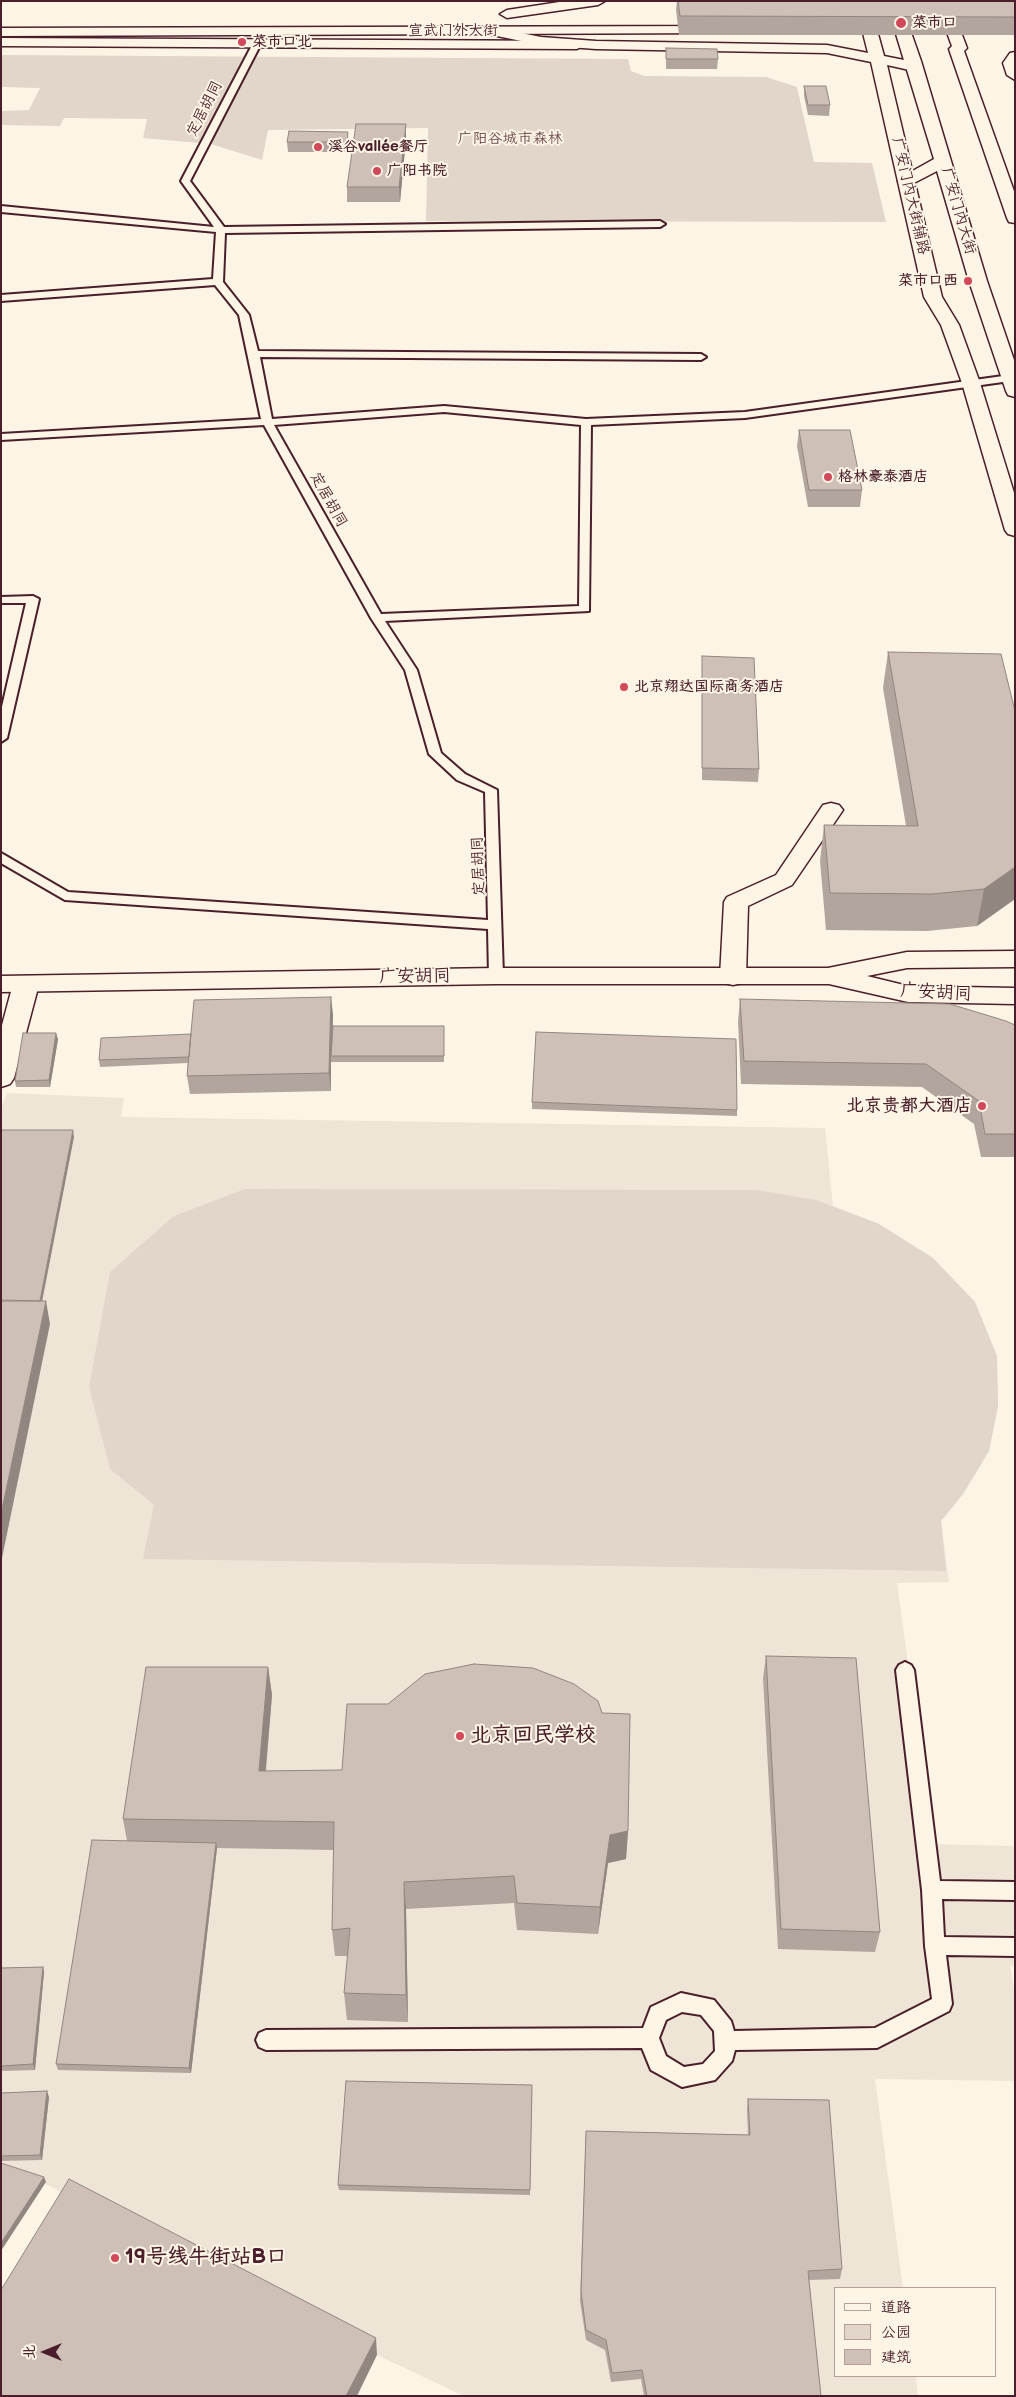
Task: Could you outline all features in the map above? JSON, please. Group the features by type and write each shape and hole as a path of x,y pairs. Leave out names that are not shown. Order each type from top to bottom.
{"street":[{"path":"507,14 596,1"},
{"path":"942,1 960,48 956,50 1010,198 1015,218"},
{"path":"861,17 895,8 914,15"},
{"name":"广安门内大街","path":"895,8 904,30 978,281 1012,385"},
{"name":"宣武门外大街","path":"488,14 607,14"},
{"path":"932,16 967,17"},
{"path":"861,17 904,30 921,31"},
{"name":"广安门内大街辅路","path":"861,17 879,65 933,297 950,325 971,383 1015,530"},
{"name":"宣武门外大街","path":"1,32 260,38 492,31 731,30"},
{"path":"492,31 541,41 596,45"},
{"path":"938,32 973,33"},
{"path":"1,42 260,38 828,49 853,54 879,65 914,66"},
{"path":"1015,56 1011,63 1015,75"},
{"path":"906,181 943,161"},
{"path":"733,977 736,902 784,880 831,810"},
{"name":"广安胡同","path":"14,984 496,976 828,976 907,960 1015,959"},
{"name":"广安胡同","path":"828,976 908,994 1015,996"},
{"path":"1,1078 14,984"}],"lane":[{"name":"定居胡同","path":"221,230 185,181 260,38"},
{"path":"1,210 221,230 660,224"},
{"path":"1,298 218,282 221,230"},
{"name":"定居胡同","path":"218,282 244,315 254,354 267,422 377,618 411,670 435,754 462,777 491,790 496,976"},
{"path":"254,354 701,357"},
{"path":"1,437 267,422 444,409 586,422 745,415 971,383 1012,385"},
{"path":"377,618 585,609 586,422"},
{"path":"1,600 33,599 1,738"},
{"path":"1,857 65,896 496,925"},
{"path":"725,2039 740,2041 877,2038 942,2004 935,1946 932,1890 905,1670"},
{"path":"932,1890 1015,1891"},
{"path":"935,1946 1015,1947"},
{"path":"681,2002 707,2008 724,2028 725,2039 725,2054 708,2073 682,2077 658,2063 648,2038 658,2014 681,2002"},
{"path":"266,2040 648,2038"}],"shaded area":[{"name":"北京回民学校","path":"7,1093 124,1098 121,1117 825,1128 833,1206 879,1224 933,1258 975,1302 997,1356 998,1406 989,1451 963,1494 941,1521 949,1582 897,1583 933,1844 1015,1846 1015,1966 1010,1966 1015,1994 1015,2081 875,2079 903,2287 834,2287 834,2377 916,2377 918,2396 464,2396 377,2355 1,2161 1,1109"}],"green space":[{"name":"广阳谷城市森林","path":"1,55 628,59 631,71 644,76 766,77 797,87 814,162 872,163 886,222 426,221 428,128 268,130 262,160 211,144 143,138 147,119 64,118 60,126 1,125 1,111 29,110 40,88 1,87"},
{"path":"245,1189 756,1190 816,1200 879,1224 933,1258 975,1302 997,1356 998,1406 989,1451 963,1494 941,1521 946,1571 143,1559 154,1505 110,1469 89,1387 110,1272 174,1216"}],"building":[{"path":"678,1 1015,1 1015,17 680,16"},
{"path":"666,48 717,49 718,59 666,59"},
{"path":"804,86 826,86 830,105 808,105"},
{"name":"广阳书院","path":"356,124 406,124 399,187 347,187"},
{"path":"289,131 348,132 347,142 287,142"},
{"name":"格林豪泰酒店","path":"799,430 850,430 862,490 809,490"},
{"path":"888,652 1001,654 1015,711 1015,867 984,889 932,894 830,893 824,825 918,826"},
{"path":"702,656 754,658 759,769 702,768"},
{"path":"331,997 329,1073 187,1076 194,1000"},
{"name":"北京贵都大酒店","path":"740,999 950,1004 1015,1025 1015,1134 985,1134 979,1101 926,1064 744,1061"},
{"path":"333,1026 444,1026 444,1056 331,1056"},
{"path":"536,1032 736,1039 737,1110 532,1102"},
{"path":"23,1033 56,1033 49,1080 15,1081"},
{"path":"191,1034 189,1057 99,1060 101,1038"},
{"path":"1,1130 73,1130 40,1301 1,1300"},
{"path":"1,1301 46,1301 1,1514"},
{"path":"766,1656 856,1658 880,1932 781,1929"},
{"path":"474,1664 533,1668 574,1684 598,1701 602,1713 630,1714 628,1831 610,1835 600,1907 517,1903 514,1876 404,1882 406,1995 344,1993 350,1928 332,1930 334,1822 123,1819 146,1667 268,1667 259,1771 342,1770 347,1704 388,1704 425,1674"},
{"path":"92,1840 216,1843 189,2068 56,2064"},
{"path":"43,1967 33,2064 1,2066 1,1968"},
{"path":"346,2081 532,2085 530,2190 338,2185"},
{"path":"47,2091 40,2155 1,2156 1,2093"},
{"path":"748,2099 829,2100 842,2269 808,2271 821,2396 647,2396 642,2370 612,2373 606,2340 586,2330 581,2292 586,2131 750,2135"},
{"path":"1,2163 44,2177 1,2243"},
{"name":"19号线牛街站B口","path":"69,2179 376,2338 346,2396 1,2396 1,2290"}],"place":[{"name":"菜市口","path":"901,23"},
{"name":"菜市口北","path":"242,42"},
{"name":"溪谷vallée餐厅","path":"318,147"},
{"name":"广阳书院","path":"377,171"},
{"name":"菜市口西","path":"968,281"},
{"name":"格林豪泰酒店","path":"828,477"},
{"name":"北京翔达国际商务酒店","path":"624,687"},
{"name":"北京贵都大酒店","path":"982,1106"},
{"name":"北京回民学校","path":"460,1736"},
{"name":"19号线牛街站B口","path":"115,2258"}]}
